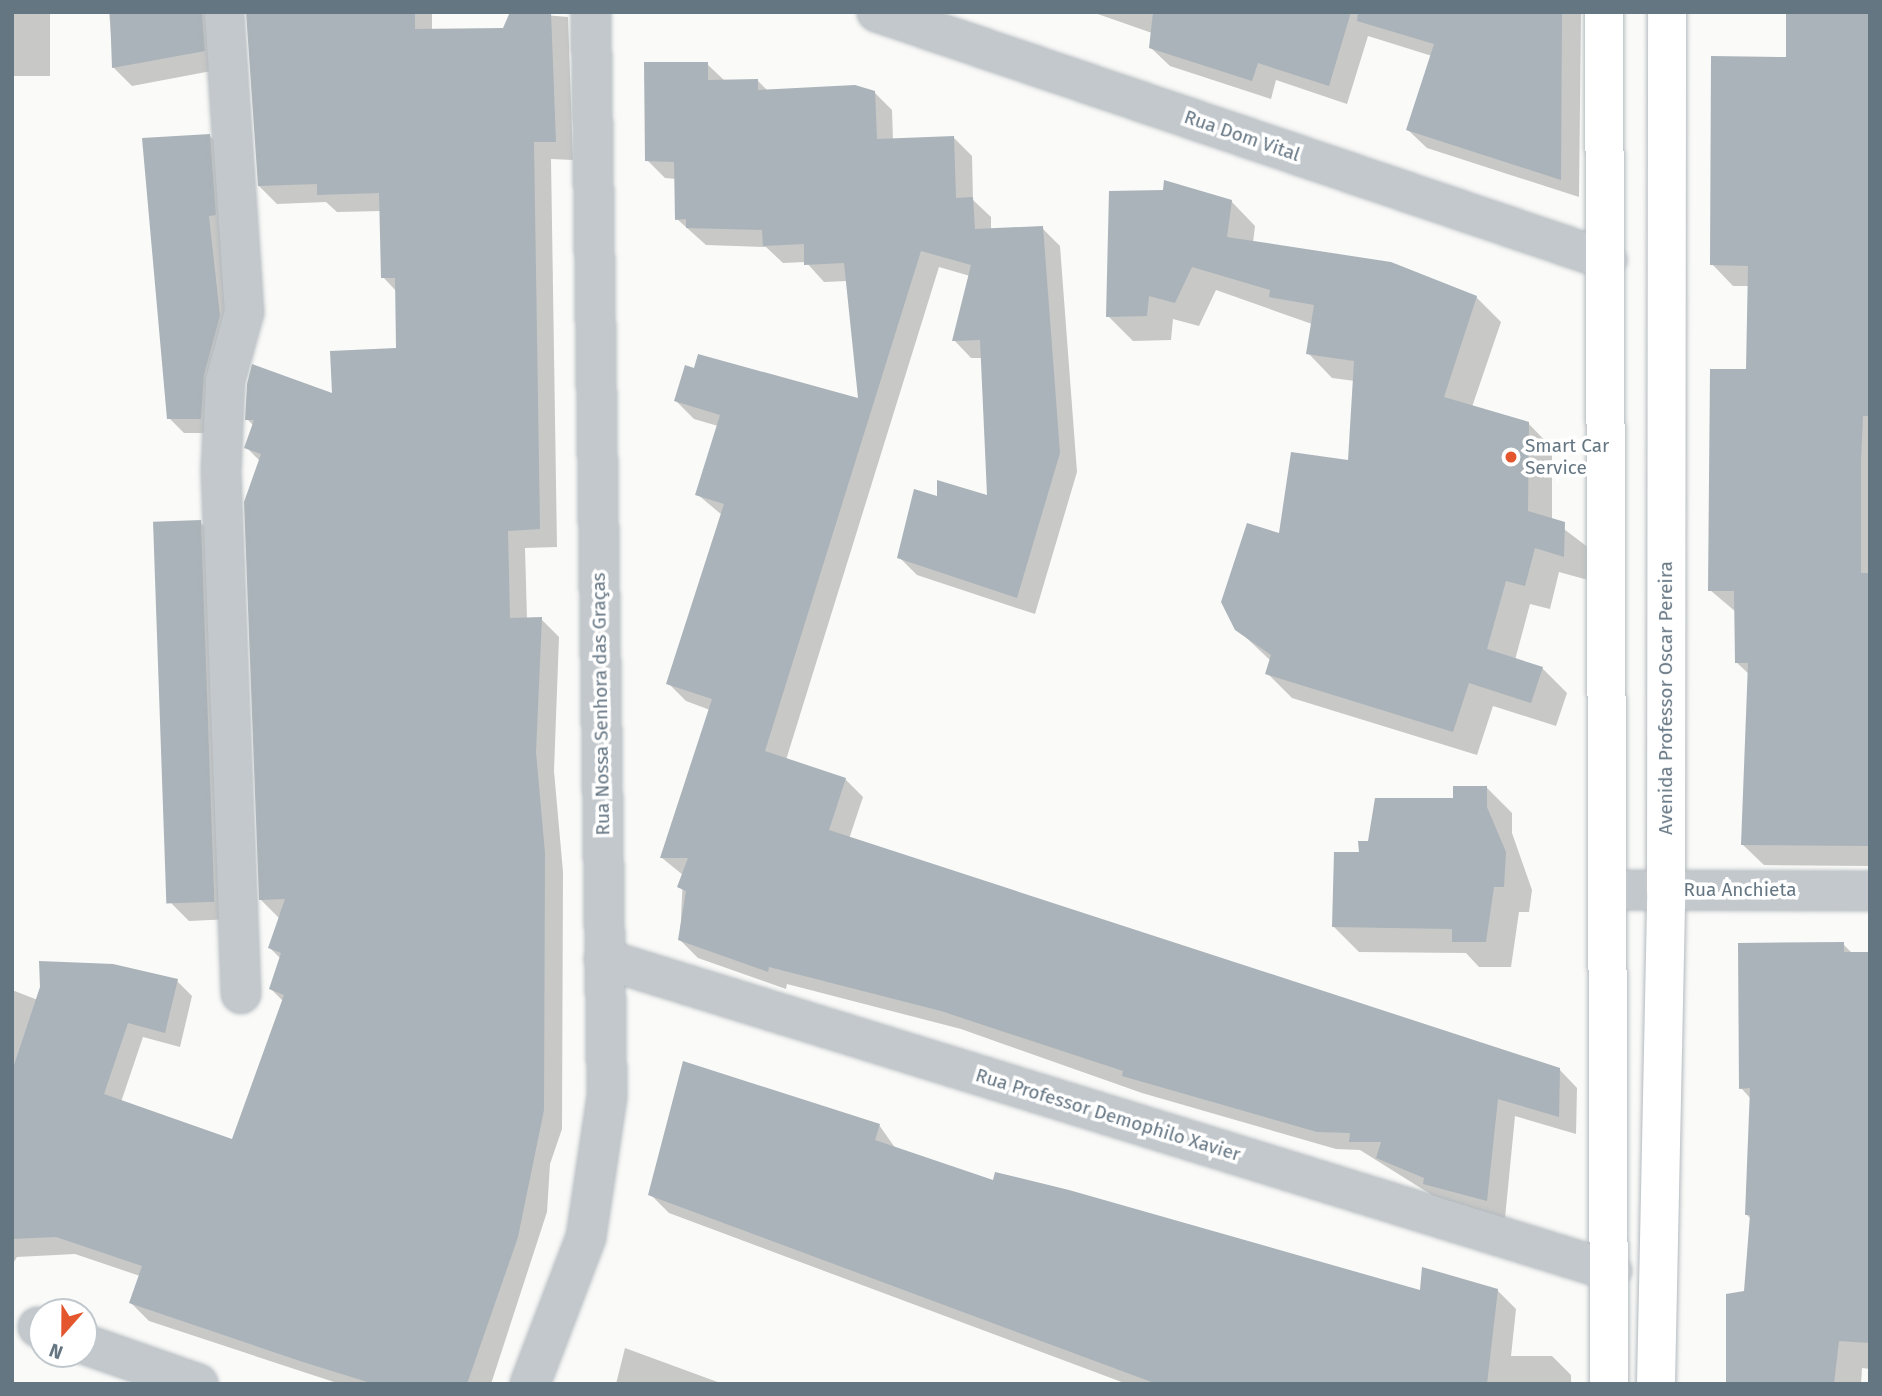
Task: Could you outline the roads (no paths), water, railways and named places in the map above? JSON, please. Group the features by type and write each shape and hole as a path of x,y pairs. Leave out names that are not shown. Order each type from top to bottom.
{"main road":[{"path":"1604,12 1612,1271 1609,1384"},
{"name":"Avenida Professor Oscar Pereira","path":"1656,1384 1666,890 1667,12"}],"street":[{"path":"224,12 244,312 225,382 221,471 241,994"},
{"name":"Rua Nossa Senhora das Graças","path":"530,1384 586,1237 607,1096 591,12"},
{"name":"Rua Dom Vital","path":"877,12 1607,260"},
{"name":"Rua Anchieta","path":"1610,890 1870,891"},
{"name":"Rua Professor Demophilo Xavier","path":"604,959 1612,1271"},
{"path":"98,1348 198,1384"}],"place":[{"name":"Smart Car Service","path":"1511,457"}]}
